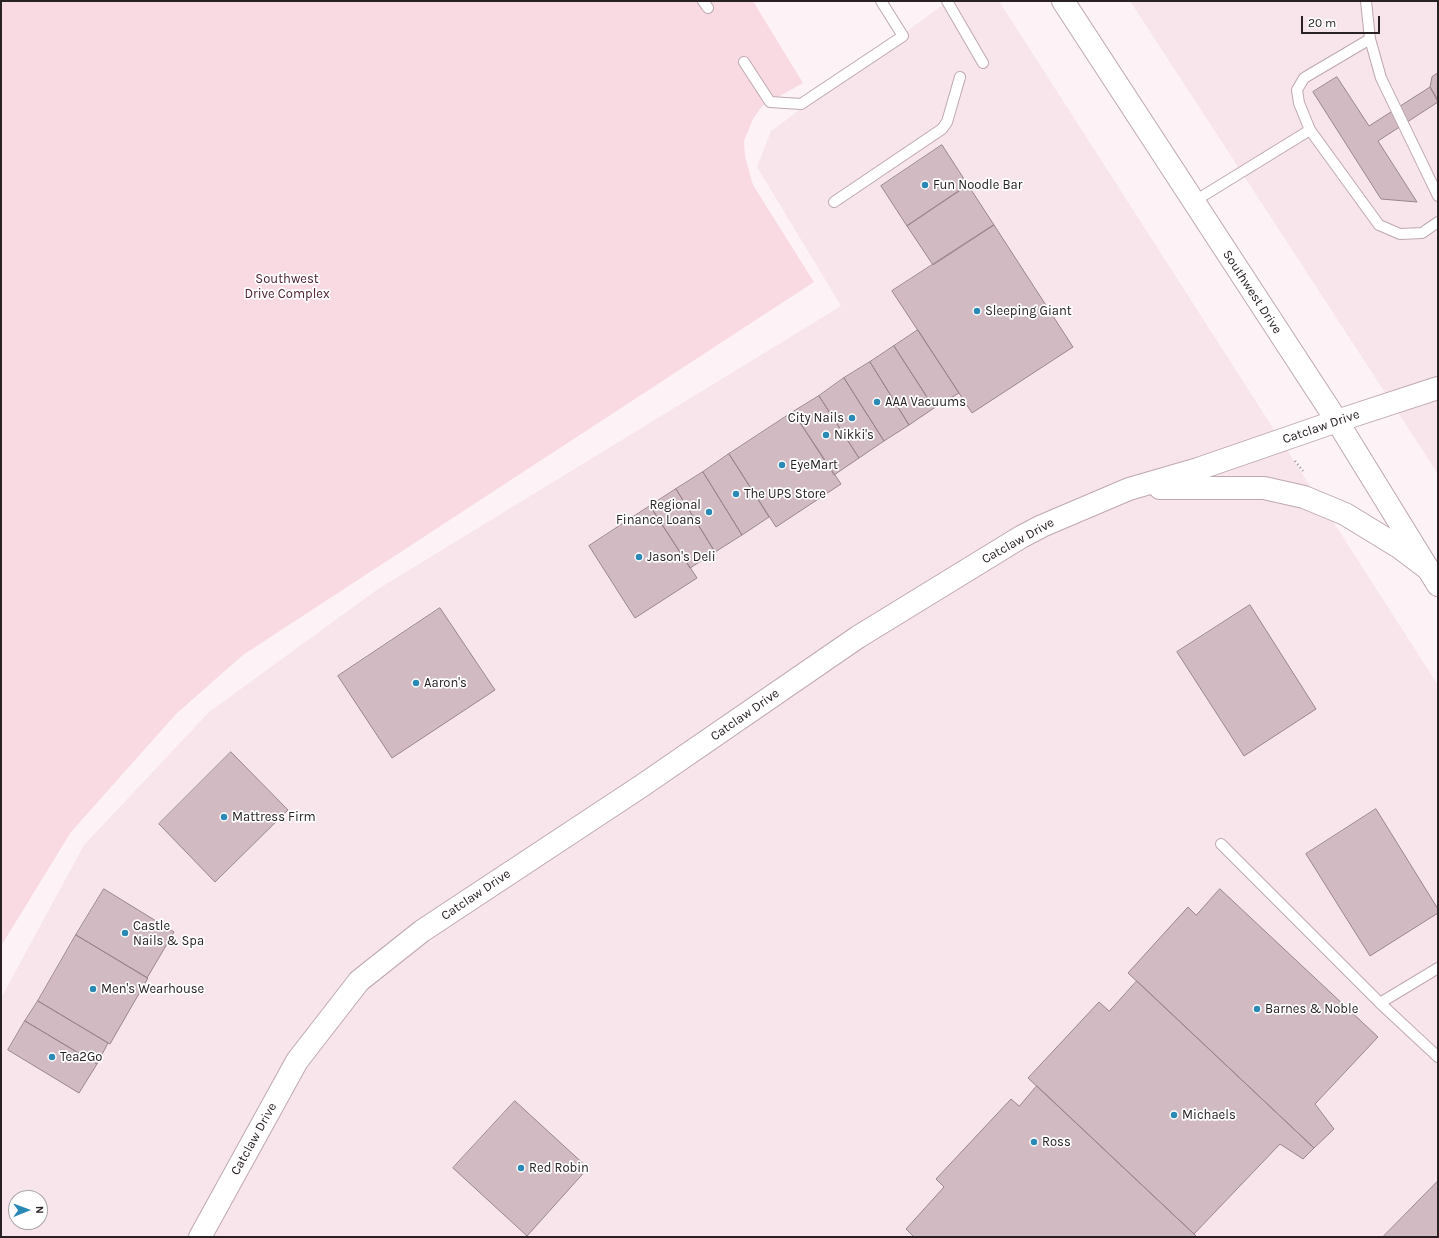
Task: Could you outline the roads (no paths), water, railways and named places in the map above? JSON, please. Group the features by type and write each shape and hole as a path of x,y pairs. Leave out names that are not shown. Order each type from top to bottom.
{"street":[{"name":"Southwest Drive","path":"1063,1 1337,421 1434,577"},
{"name":"Catclaw Drive","path":"200,1237 297,1061 359,981 422,931 643,785 858,637 1026,534 1129,489 1198,469 1438,388"},
{"path":"1129,489 1202,487 1264,488 1304,497 1345,514 1399,547 1434,577"}],"lane":[{"path":"744,62 770,102 802,104 903,36 881,1"},
{"path":"947,1 983,63"},
{"path":"1366,1 1370,39 1381,78 1438,196"},
{"path":"1370,39 1304,78 1297,90 1299,103 1310,130 1379,225 1400,234 1422,233 1438,222"},
{"path":"834,202 942,129 947,122 960,77"},
{"path":"1193,202 1310,130"},
{"path":"1221,844 1380,1003 1438,1057"},
{"path":"1380,1003 1438,968"}],"place":[{"name":"Fun Noodle Bar","path":"925,185"},
{"name":"Sleeping Giant","path":"977,311"},
{"name":"AAA Vacuums","path":"877,402"},
{"name":"City Nails","path":"852,418"},
{"name":"Nikki's","path":"826,435"},
{"name":"EyeMart","path":"782,465"},
{"name":"The UPS Store","path":"736,494"},
{"name":"Regional Finance Loans","path":"709,512"},
{"name":"Jason's Deli","path":"639,557"},
{"name":"Aaron's","path":"416,683"},
{"name":"Mattress Firm","path":"224,817"},
{"name":"Castle Nails & Spa","path":"125,933"},
{"name":"Men's Wearhouse","path":"93,989"},
{"name":"Barnes & Noble","path":"1257,1009"},
{"name":"Tea2Go","path":"52,1057"},
{"name":"Michaels","path":"1174,1115"},
{"name":"Ross","path":"1034,1142"},
{"name":"Red Robin","path":"521,1168"}],"park label":[{"name":"Southwest Drive Complex","path":"287,286"}]}
